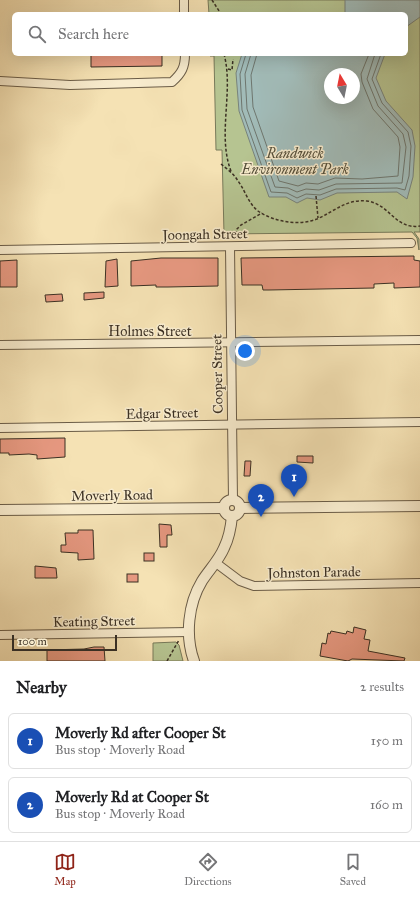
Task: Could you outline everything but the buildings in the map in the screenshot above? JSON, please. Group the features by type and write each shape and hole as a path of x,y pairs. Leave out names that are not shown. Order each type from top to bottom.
{"street":[{"path":"184,0 184,12"},
{"path":"0,82 70,85 172,82 183,70 185,65 185,56"},
{"name":"Joongah Street","path":"0,250 411,243"},
{"name":"Cooper Street","path":"234,246 231,343 232,425 236,504"},
{"name":"Holmes Street","path":"0,345 420,340"},
{"name":"Edgar Street","path":"0,428 420,422"},
{"path":"232,516 226,513 224,508 227,502 236,504 420,506"},
{"path":"232,516 237,514 236,504"},
{"name":"Moverly Road","path":"0,510 224,508"},
{"path":"194,661 185,635 194,597 216,563 227,542 232,516"},
{"name":"Johnston Parade","path":"216,563 240,581 254,586 420,583"},
{"name":"Keating Street","path":"0,635 185,635"}],"path":[{"path":"212,0 220,12"},
{"path":"225,56 228,69 228,162 232,173 244,190 250,202 270,218 288,222 305,222 318,218 341,205 354,201 369,201 381,206 401,224 407,226 420,226"},
{"path":"228,69 232,70 232,59"},
{"path":"221,164 232,173"},
{"path":"316,196 318,218"},
{"path":"234,246 236,230 241,224 262,212"},
{"path":"167,661 185,635"}],"green space":[{"name":"Randwick Environment Park","path":"208,0 420,0 420,232 414,232 419,239 419,250 417,238 412,232 224,234 222,150 216,150 214,56 408,56 408,12 209,12"},
{"path":"176,642 179,645 183,661 153,661 153,643"}],"water":[{"path":"345,0 420,0 420,17 408,26 408,12 345,12"},
{"path":"241,56 384,56 376,78 386,101 412,130 415,146 413,177 407,199 397,192 337,193 320,200 307,198 297,203 286,197 269,197 239,111 236,73"}],"place":[{"name":"Moverly Rd after Cooper St","path":"294,497"},
{"name":"Moverly Rd at Cooper St","path":"261,517"}]}
